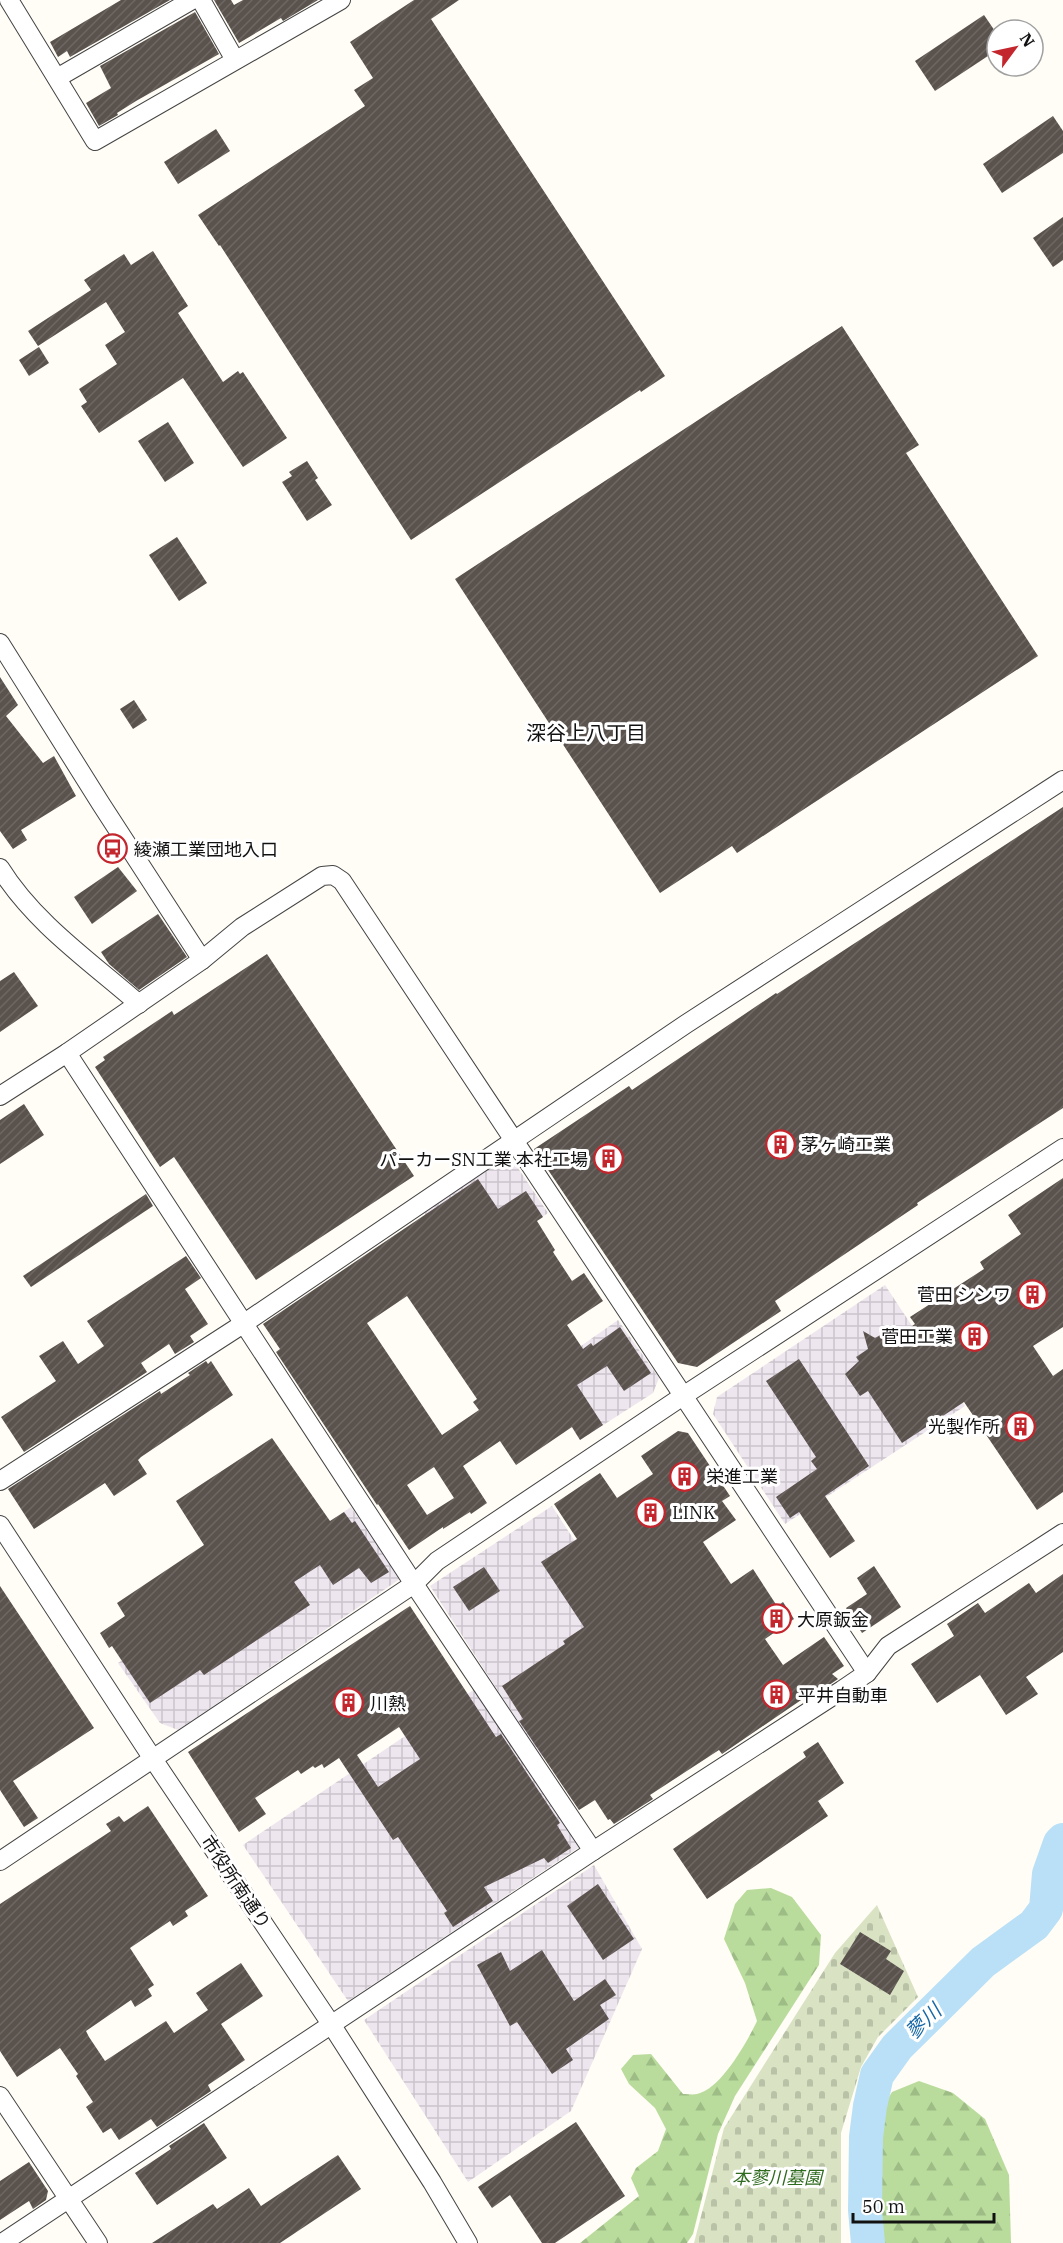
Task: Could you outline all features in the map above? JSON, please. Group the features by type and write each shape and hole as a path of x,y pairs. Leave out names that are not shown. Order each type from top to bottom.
{"street":[{"path":"9,0 95,141 341,0"},
{"path":"57,78 192,0"},
{"path":"201,0 235,60"},
{"path":"0,643 202,960"},
{"path":"0,1481 243,1324 515,1142 686,1024 1063,780"},
{"path":"0,868 25,903 55,932 139,1004"},
{"path":"0,1096 139,1004 202,960 252,921 321,876 333,875 342,881 867,1673"},
{"path":"67,1053 414,1584 593,1851"},
{"path":"0,1861 414,1584 437,1561 683,1396 1063,1148"},
{"name":"市役所南通り","path":"0,1525 331,2024 432,2182 468,2243"},
{"path":"2,2243 593,1851 867,1673 888,1646 1063,1533"},
{"path":"0,2096 98,2243"}],"shaded area":[{"path":"501,1156 512,1159 548,1213 463,1268 425,1215 423,1207"},
{"path":"885,1285 965,1406 785,1524 713,1414 717,1397"},
{"path":"618,1320 659,1378 653,1393 580,1440 538,1376"},
{"path":"552,1506 663,1677 541,1757 430,1586"},
{"path":"351,1507 400,1579 178,1730 160,1723 118,1663"},
{"path":"475,1689 581,1846 348,2001 243,1845"},
{"path":"594,1865 642,1949 571,2111 468,2182 364,2020"}],"green space":[{"path":"771,1888 792,1897 821,1935 819,1965 735,2096 718,2134 693,2234 687,2243 580,2243 639,2196 631,2178 636,2168 658,2151 666,2129 655,2108 629,2084 621,2069 633,2055 651,2054 683,2094 697,2094 706,2090 724,2074 753,2030 757,2021 745,1983 724,1939 735,1904 747,1890"},
{"name":"本蓼川墓園","path":"877,1905 918,1997 878,2037 861,2067 841,2133 841,2243 694,2243 724,2128 835,1953"},
{"path":"919,2081 953,2093 985,2119 1009,2175 1011,2243 871,2243 868,2175 875,2120 892,2092"}],"building":[{"path":"121,0 170,0 70,57 67,51 58,57 50,42"},
{"path":"214,0 231,0 234,5 243,0 318,0 283,21 281,18 239,43"},
{"path":"414,0 459,0 431,19 665,376 411,540 220,245 198,215 365,106 354,90 373,78 350,42"},
{"path":"195,12 219,54 136,101 99,126 86,103 111,88 100,66"},
{"path":"984,15 986,18 985,58 935,91 915,61"},
{"path":"1053,116 1063,131 1063,153 1002,193 983,164"},
{"path":"216,129 230,151 178,184 164,162"},
{"path":"1063,217 1063,260 1053,267 1033,238"},
{"path":"153,251 188,306 178,313 223,382 238,371 240,374 243,372 287,438 243,467 183,378 99,433 81,406 87,402 79,389 117,364 105,345 125,332 106,302 38,346 28,331 91,290 84,280 124,254 131,265"},
{"path":"842,326 919,445 906,453 1038,656 737,853 732,846 660,893 455,579"},
{"path":"39,347 49,363 29,376 19,360"},
{"path":"168,422 194,463 165,482 138,441"},
{"path":"307,461 318,478 315,480 332,505 307,521 282,482 292,476 289,472"},
{"path":"177,537 207,583 179,601 149,555"},
{"path":"0,677 18,705 6,716 43,763 54,756 76,796 21,830 27,840 13,849 0,831"},
{"path":"134,700 147,720 133,729 120,709"},
{"path":"1063,807 1063,1108 917,1203 918,1205 775,1301 781,1311 697,1367 678,1363 534,1149 629,1086 632,1090 776,993"},
{"path":"118,867 137,891 92,924 74,897"},
{"path":"158,914 187,957 139,990 109,964 101,952"},
{"path":"267,954 414,1176 256,1280 174,1157 160,1167 95,1067 105,1060 103,1057 172,1011 174,1015"},
{"path":"14,972 38,1006 0,1032 0,981"},
{"path":"24,1104 44,1135 0,1164 0,1120"},
{"path":"1063,1178 1063,1327 1033,1346 1053,1376 1063,1369 1063,1492 1037,1510 964,1402 902,1443 868,1391 860,1396 845,1374 859,1361 856,1357 868,1349 863,1331 875,1338 882,1334 888,1342 915,1324 910,1317 984,1269 980,1262 1021,1234 1008,1215"},
{"path":"478,1179 498,1209 526,1191 543,1217 537,1221 572,1281 584,1273 603,1301 567,1325 583,1349 591,1343 593,1346 620,1327 651,1373 624,1391 607,1366 577,1385 603,1425 580,1440 572,1427 516,1465 500,1441 463,1466 487,1503 443,1529 443,1527 409,1550 276,1352 280,1349 263,1324","holes":["407,1296 477,1399 473,1402 479,1410 442,1435 367,1323","434,1467 454,1498 427,1515 407,1485"]},
{"path":"146,1194 153,1206 31,1287 23,1276"},
{"path":"186,1256 201,1278 185,1289 208,1324 190,1336 194,1342 175,1354 169,1344 141,1363 147,1372 24,1452 1,1417 56,1381 39,1356 63,1341 78,1364 104,1346 87,1321"},
{"path":"799,1359 869,1466 825,1496 855,1541 830,1558 799,1512 790,1518 776,1497 817,1469 811,1461 816,1457 766,1381"},
{"path":"206,1361 208,1364 211,1361 233,1395 141,1457 138,1460 147,1474 114,1496 105,1483 34,1529 8,1489 160,1391 161,1394 190,1375 188,1373"},
{"path":"678,1431 688,1433 730,1496 722,1501 736,1520 703,1542 731,1584 753,1569 777,1606 783,1602 794,1619 765,1639 783,1665 824,1637 844,1666 832,1674 838,1679 813,1696 807,1696 722,1754 719,1750 650,1795 653,1799 614,1824 610,1819 608,1820 595,1800 579,1810 519,1721 523,1719 502,1686 565,1644 563,1641 584,1627 541,1562 577,1539 554,1504 600,1473 617,1498 653,1474 641,1456"},
{"path":"272,1438 330,1521 344,1512 352,1523 355,1521 389,1572 371,1583 359,1568 333,1585 320,1565 294,1582 310,1605 204,1675 200,1670 150,1703 112,1646 109,1648 100,1633 125,1616 117,1603 204,1545 176,1501"},
{"path":"874,1566 901,1607 862,1633 846,1608 867,1594 857,1578"},
{"path":"484,1567 500,1591 469,1611 453,1587"},
{"path":"1063,1574 1063,1652 1026,1677 1038,1694 1006,1715 980,1675 937,1703 911,1664 954,1636 947,1624 978,1603 985,1613 1029,1583 1036,1593"},
{"path":"0,1586 94,1728 13,1781 38,1818 24,1827 0,1790"},
{"path":"410,1606 496,1737 501,1734 560,1823 557,1825 571,1848 548,1863 544,1858 484,1887 493,1901 453,1927 444,1913 447,1911 398,1837 393,1840 339,1758 324,1768 322,1764 315,1768 313,1766 301,1774 298,1770 255,1798 266,1814 239,1832 188,1752","holes":["399,1727 420,1759 378,1787 357,1755"]},
{"path":"818,1742 844,1783 818,1801 828,1816 707,1899 673,1849 806,1757 803,1752"},
{"path":"148,1806 208,1896 185,1911 188,1916 173,1926 170,1921 130,1948 154,1985 148,1989 152,1996 135,2007 131,2000 86,2031 89,2037 105,2061 166,2021 174,2033 208,2010 196,1993 241,1963 263,1996 221,2024 245,2060 208,2085 211,2091 157,2127 151,2119 119,2140 111,2128 103,2133 86,2107 93,2102 76,2076 78,2074 60,2048 17,2077 0,2051 0,1904 111,1831 106,1824 119,1816 124,1822"},
{"path":"598,1884 634,1939 603,1960 567,1906"},
{"path":"860,1932 891,1951 886,1959 904,1971 890,1995 840,1964"},
{"path":"542,1950 574,2001 605,1979 616,1995 600,2005 609,2019 566,2049 573,2060 552,2074 517,2022 510,2026 477,1965 501,1952 510,1971"},
{"path":"576,2122 625,2196 555,2243 542,2243 510,2195 492,2208 478,2187"},
{"path":"204,2123 227,2158 157,2205 135,2173 171,2149 169,2146"},
{"path":"338,2155 361,2189 280,2243 152,2243 213,2204 217,2209 249,2188 261,2206"},
{"path":"29,2162 48,2191 46,2200 33,2209 29,2201 0,2220 0,2181"}],"waterway":[{"name":"蓼川","path":"868,2243 865,2210 866,2137 877,2075 897,2047 983,1962 1034,1925 1046,1909 1049,1874 1063,1840"}],"place":[{"name":"綾瀬工業団地入口","path":"113,849"},
{"name":"茅ヶ崎工業","path":"780,1144"},
{"name":"パーカーSN工業 本社工場","path":"609,1159"},
{"name":"菅田 シンワ","path":"1032,1294"},
{"name":"菅田工業","path":"974,1336"},
{"name":"光製作所","path":"1021,1426"},
{"name":"栄進工業","path":"685,1476"},
{"name":"LINK","path":"651,1512"},
{"name":"大原鈑金","path":"776,1619"},
{"name":"平井自動車","path":"777,1695"},
{"name":"川熱","path":"349,1703"}],"district":[{"name":"深谷上八丁目","path":"586,732"}]}
